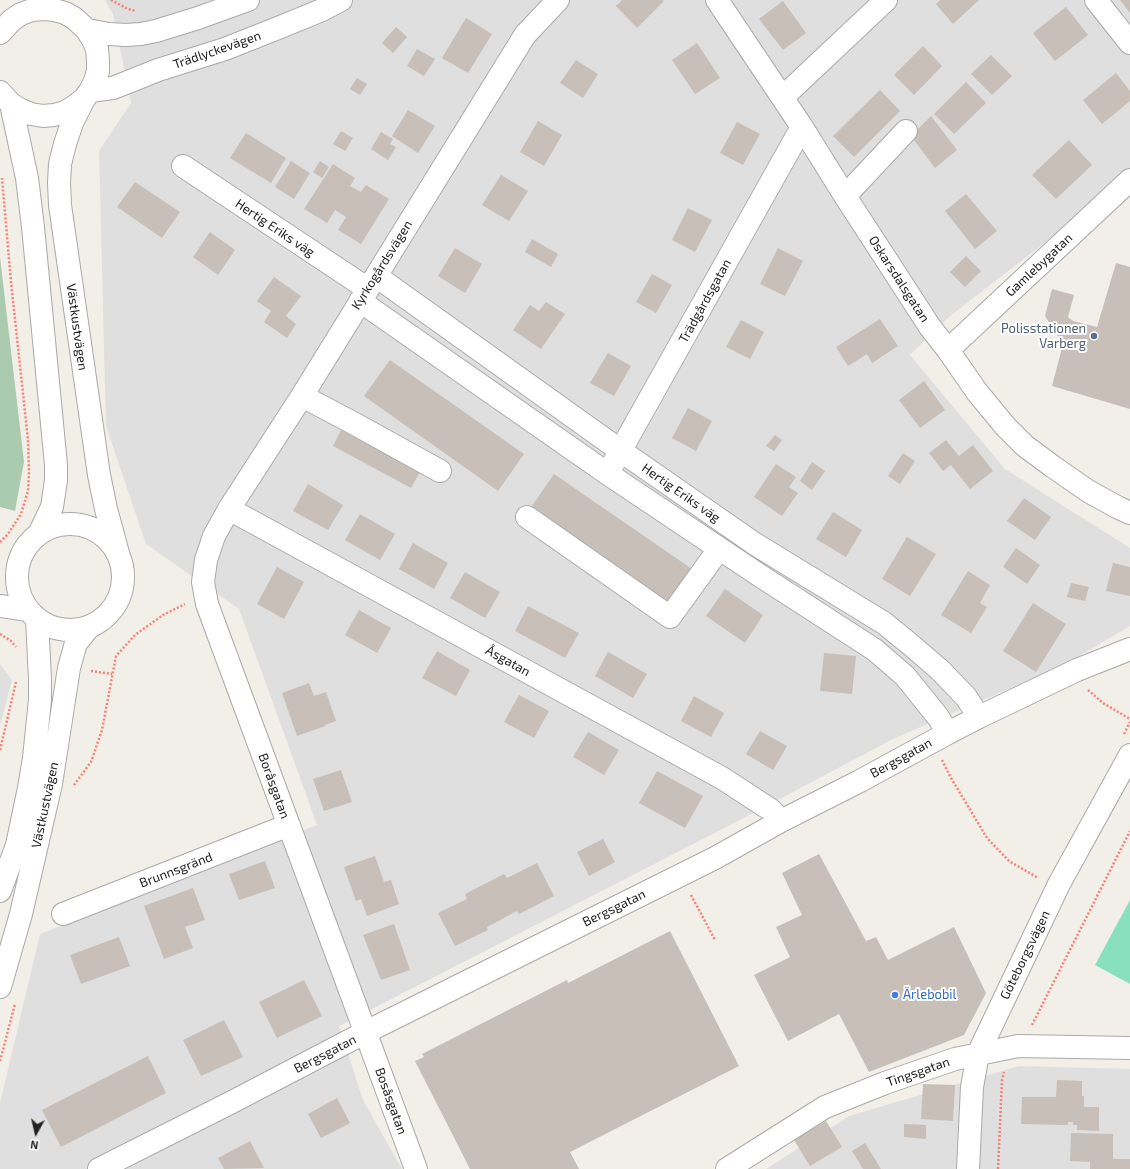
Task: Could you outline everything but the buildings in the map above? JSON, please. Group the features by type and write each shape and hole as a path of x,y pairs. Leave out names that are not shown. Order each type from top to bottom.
{"street":[{"path":"7,21 32,10 54,10 76,16 115,34 140,34 156,31 198,18 248,0"},
{"name":"Trädlyckevägen","path":"87,95 113,88 158,70 225,49 293,22 341,0"},
{"name":"Kyrkogårdsvägen","path":"214,536 229,509 302,396 525,34 558,0"},
{"name":"Oskarsdalsgatan","path":"717,0 783,97 930,327 977,392 1005,426 1025,446 1088,491 1130,513"},
{"path":"783,97 886,0"},
{"path":"1096,0 1130,43"},
{"name":"Västkustvägen","path":"76,16 93,40 97,49 98,71 95,81 72,123 65,144 60,164 60,205 99,476 119,557"},
{"path":"5,98 26,112 43,116 65,112 76,106 87,95"},
{"path":"5,98 21,148 28,185 56,465 56,480 52,507 40,532"},
{"name":"Trädgårdsgatan","path":"608,474 802,127"},
{"path":"845,196 906,131"},
{"name":"Hertig Eriks väg","path":"183,166 368,289 621,451 755,544 884,623 940,670 966,697 979,717"},
{"name":"Gamlebygatan","path":"948,350 1130,180"},
{"name":"Hertig Eriks väg","path":"368,289 608,474 719,549 875,650 905,676 938,716 948,733"},
{"path":"302,396 440,471"},
{"name":"Åsgatan","path":"229,509 722,778 772,810 781,821"},
{"path":"526,517 670,617 719,549"},
{"path":"0,606 32,615 53,628 72,630 90,626 104,618 115,605 122,590 123,573 119,557 111,543 100,533 85,526 70,524 54,526 40,532 32,539 25,548 18,565 16,579 19,594 32,615"},
{"name":"Boråsgatan","path":"214,536 206,560 203,582 207,604 366,1032"},
{"path":"0,563 25,548"},
{"name":"Västkustvägen","path":"0,892 17,845 34,758 40,679 32,615"},
{"name":"Västkustvägen","path":"0,987 21,914 51,784 69,668 76,644 90,626"},
{"name":"Bergsgatan","path":"99,1169 366,1032 715,858 781,821 860,781 979,717 1077,670 1130,649"},
{"name":"Göteborgsvägen","path":"968,1169 972,1087 978,1054 1059,884 1130,755"},
{"name":"Brunnsgränd","path":"63,914 289,825"},
{"name":"Bosåsgatan","path":"366,1032 416,1169"},
{"name":"Tingsgatan","path":"727,1169 825,1107 884,1083 955,1059 1018,1046 1130,1048"}],"path":[{"path":"111,0 128,9 139,12"},
{"path":"0,542 8,534 21,514 28,491 29,472 28,440 11,282 2,176"},
{"path":"74,785 91,762 100,737 116,656 135,635 163,615 177,607 205,596"},
{"path":"1077,670 1088,690 1103,703 1130,719"},
{"path":"0,750 18,675"},
{"path":"941,758 951,778 987,838 1009,861 1039,878"},
{"path":"998,1169 1002,1080 1006,1066 1033,1022 1130,831"},
{"path":"689,893 715,940"},
{"path":"0,1061 15,1002"}],"shaded area":[{"path":"105,0 1130,0 1130,177 950,316 910,355 1005,469 1130,548 1130,626 1062,666 895,738 738,821 339,1026 363,1100 402,1169 0,1169 0,1103 40,934 317,825 239,609 146,544 106,426 99,151 131,103 113,14"},
{"path":"0,664 12,680 0,726"},
{"path":"1019,1066 1130,1069 1130,1169 766,1169 849,1116"}],"green space":[{"path":"0,257 24,462 15,511 0,507"},
{"path":"1130,900 1130,984 1095,965"}],"place":[{"name":"Polisstationen Varberg","path":"1094,336"},
{"name":"Ärlebobil","path":"895,995"}]}
